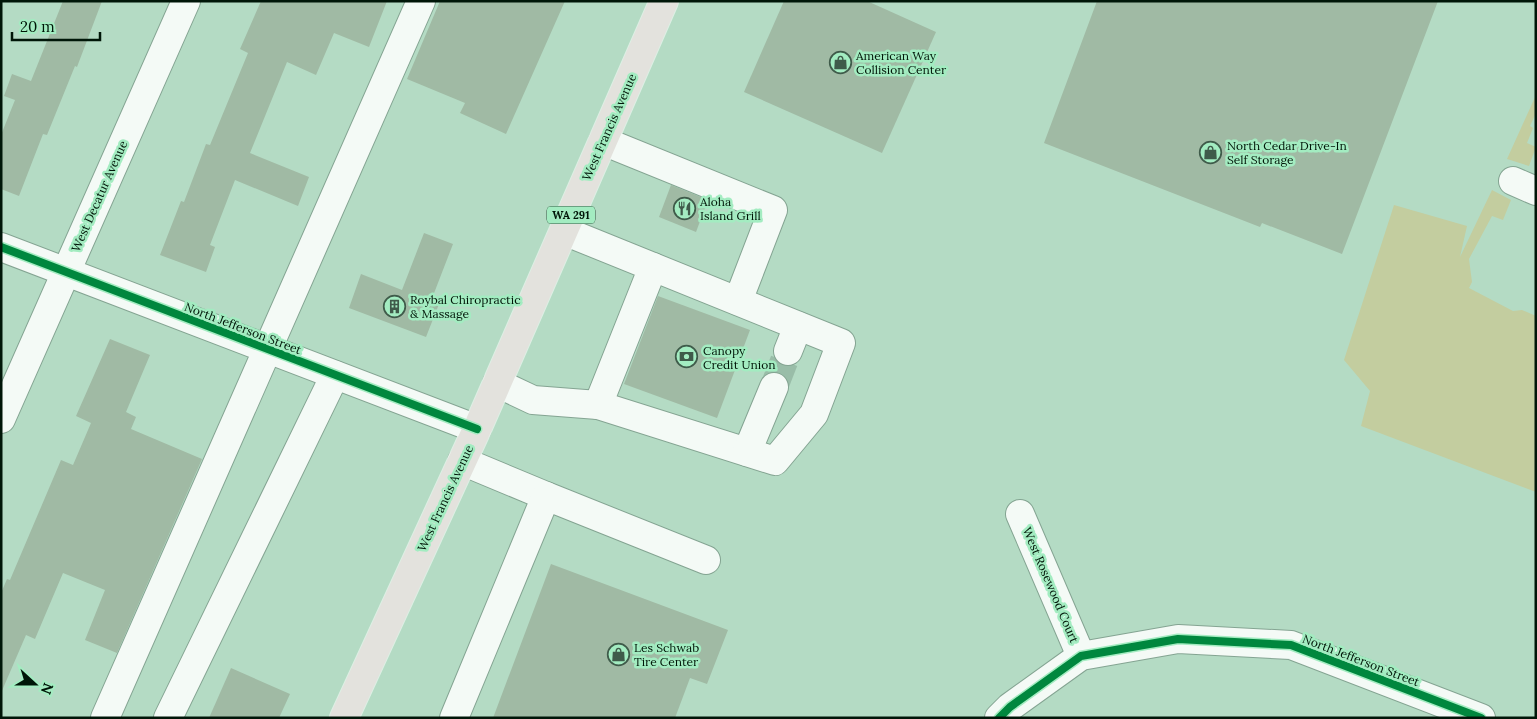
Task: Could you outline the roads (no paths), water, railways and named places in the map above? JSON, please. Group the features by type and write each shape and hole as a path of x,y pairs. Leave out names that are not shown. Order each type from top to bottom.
{"main road":[{"name":"West Francis Avenue","path":"344,718 477,429 664,1"}],"street":[{"name":"West Decatur Avenue","path":"1,419 186,1"},
{"path":"106,718 421,1"},
{"path":"603,141 774,210 738,301"},
{"path":"497,383 533,400 598,405 775,461 814,414 841,343 564,231"},
{"name":"North Jefferson Street","path":"1,247 477,429"},
{"path":"598,405 653,267"},
{"path":"788,351 798,326"},
{"path":"168,718 335,375"},
{"path":"747,452 774,387"},
{"path":"462,461 706,560"},
{"path":"454,718 546,496"},
{"name":"West Rosewood Court","path":"1020,514 1081,656"},
{"name":"North Jefferson Street","path":"1081,656 1178,638 1291,645 1481,718"},
{"path":"999,718 1081,656"}],"tunnel":[{"path":"774,387 788,351"}],"place":[{"name":"American Way Collision Center","path":"840,62"},
{"name":"North Cedar Drive-In Self Storage","path":"1211,152"},
{"name":"Aloha Island Grill","path":"684,208"},
{"name":"Roybal Chiropractic & Massage","path":"394,306"},
{"name":"Canopy Credit Union","path":"687,357"},
{"name":"Les Schwab Tire Center","path":"618,654"}]}
